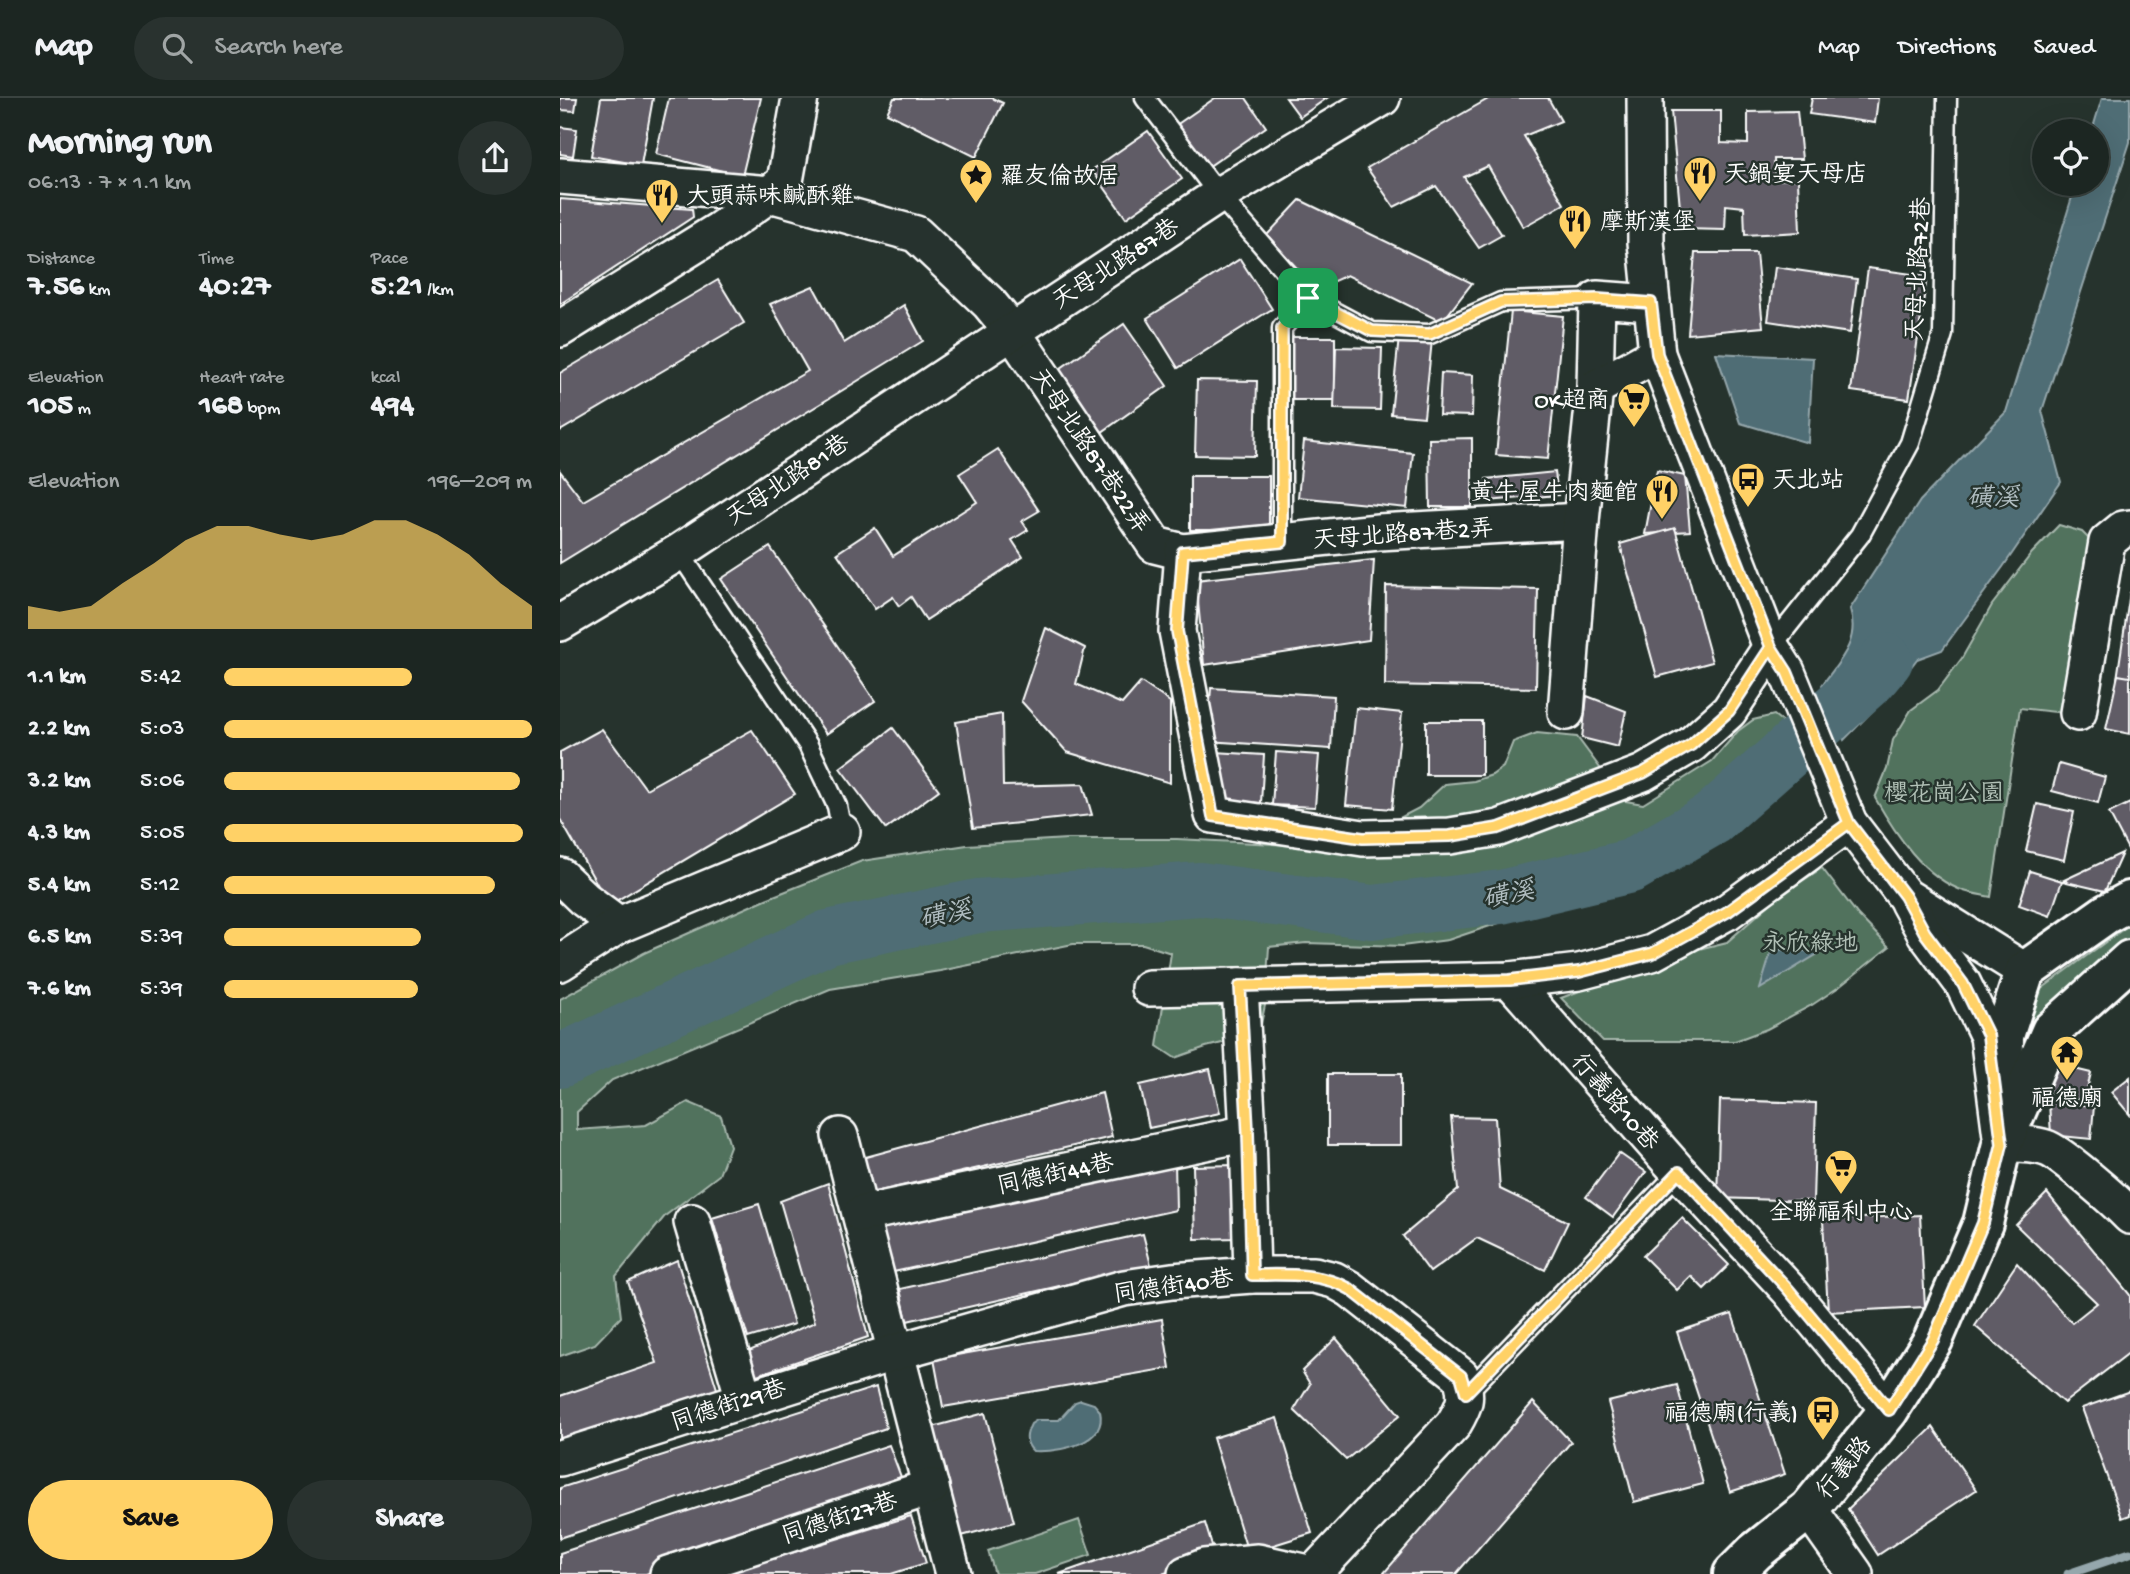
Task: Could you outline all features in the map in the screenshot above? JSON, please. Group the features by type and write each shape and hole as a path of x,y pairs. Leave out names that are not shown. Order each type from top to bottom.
{"street":[{"path":"560,329 719,230 785,181 800,98"},
{"name":"天母北路87巷","path":"1012,331 1219,195 1382,98"},
{"path":"1645,98 1646,242 1657,354 1779,660 1849,823 1905,896 1925,933 1963,984 1988,1035 2002,1144"},
{"name":"天母北路87巷22弄","path":"560,176 770,194 916,234 989,303 1012,331 1155,545 1183,552"},
{"path":"1566,712 1595,388 1597,299 1651,303"},
{"name":"天母北路81巷","path":"560,623 679,552 1012,331"},
{"path":"1595,388 1657,354"},
{"name":"天母北路87巷2弄","path":"1183,552 1378,532 1581,521"},
{"path":"2078,713 2107,542 2123,529 2130,528"},
{"path":"1183,552 1177,631 1213,816 1363,838 1450,836 1499,828 1643,773 1691,745 1779,660"},
{"path":"1149,988 1510,980 1579,972 1653,953 1727,912 1849,823"},
{"path":"560,963 619,925 842,832"},
{"path":"560,877 619,925"},
{"path":"1905,896 2025,971"},
{"path":"2002,1144 2004,1035 2025,971 2106,914 2130,901"},
{"path":"2002,1144 2051,1031 2130,960"},
{"name":"行義路10巷","path":"1510,980 1679,1172 1788,1289 1889,1410"},
{"path":"1240,986 1252,1275"},
{"name":"同德街44巷","path":"862,1214 1248,1133"},
{"path":"840,1136 953,1574"},
{"path":"2002,1144 2048,1148 2118,1203 2130,1216"},
{"name":"行義路","path":"1733,1574 1755,1552 1809,1510 1889,1410 1938,1328 1983,1223 2002,1144"},
{"path":"692,1222 744,1399"},
{"name":"同德街40巷","path":"896,1352 1124,1289 1252,1275 1314,1276 1334,1280 1350,1289 1461,1376 1466,1393"},
{"name":"同德街29巷","path":"560,1458 896,1352"},
{"path":"1186,1574 1204,1567 1258,1562 1275,1570 1313,1574 1452,1425 1462,1408 1466,1393"},
{"name":"同德街27巷","path":"668,1574 931,1487"},
{"path":"1809,1510 1855,1574"}],"lane":[{"path":"1145,98 1219,195 1308,298 1372,331 1430,334 1501,302 1597,299"},
{"name":"天母北路72巷","path":"1779,660 1860,535 1910,443 1943,334 1947,98"},
{"path":"1282,542 1282,328 1308,298"},
{"path":"679,552 808,745 837,806 842,832"},
{"path":"1466,1393 1679,1172"}],"green space":[{"name":"櫻花崗公園","path":"2059,525 2082,532 2093,543 2064,713 2020,708 1991,897 1971,893 1950,885 1924,865 1901,839 1875,798 1887,769 1893,740 1911,710 1938,690 1962,658 1992,605 2032,553"},
{"path":"1774,715 1789,727 1803,771 1777,793 1699,842 1622,882 1448,940 1402,946 1306,943 1269,947 1265,1005 1259,1034 1175,1058 1157,1046 1171,953 1143,944 1073,944 940,971 830,989 612,1080 577,1112 577,1130 646,1125 688,1102 721,1116 730,1146 719,1175 665,1216 616,1276 621,1317 595,1344 560,1356 560,999 644,953 766,899 862,861 967,845 1067,839 1177,839 1313,846 1392,822 1419,808 1445,784 1474,781 1492,775 1503,767 1513,742 1537,733 1577,737 1600,768 1614,799 1643,804 1712,761 1738,731 1753,720"},
{"name":"永欣綠地","path":"1822,868 1858,915 1889,947 1839,987 1767,1029 1735,1041 1603,1041 1561,998 1678,954 1727,942 1779,896"},
{"path":"2130,924 2130,944 2021,1053 2025,1020 2040,990"},
{"path":"1079,1520 1091,1555 1035,1574 995,1574 988,1551"}],"water":[{"path":"2102,98 2130,98 2130,142 2042,411 2061,482 1942,650 1917,659 1895,688 1844,740 1822,685 1850,641 1850,609 1920,501 2006,412 2072,196 2109,196 2109,119 2096,119"},
{"path":"1716,353 1813,358 1808,443 1740,423"},
{"path":"1772,949 1821,952 1760,989"},
{"path":"1081,1400 1094,1404 1100,1411 1100,1423 1096,1432 1089,1439 1067,1448 1033,1451 1027,1438 1031,1424 1037,1420 1059,1420 1075,1402"}],"building":[{"path":"560,98 577,98 575,111 560,110"},
{"path":"601,98 653,98 641,165 591,156"},
{"path":"669,98 761,98 742,176 656,154"},
{"path":"894,98 992,98 1003,103 976,157 887,113"},
{"path":"1215,98 1246,98 1266,127 1202,171 1172,128"},
{"path":"1286,98 1327,98 1300,117"},
{"path":"1490,98 1548,98 1561,121 1524,136 1564,204 1523,227 1488,166 1464,177 1502,235 1479,248 1436,186 1394,207 1367,168"},
{"path":"1812,98 1878,98 1875,123 1809,114"},
{"path":"1671,111 1721,111 1721,143 1748,144 1748,112 1797,111 1802,159 1774,159 1775,180 1798,179 1800,232 1745,235 1744,207 1726,205 1725,230 1682,229"},
{"path":"560,127 577,129 573,156 560,154"},
{"path":"1148,131 1182,179 1126,218 1092,170"},
{"path":"560,199 692,209 693,217 560,304"},
{"path":"1300,200 1472,283 1442,322 1347,275 1316,289 1267,235"},
{"path":"1695,253 1756,253 1763,327 1688,334"},
{"path":"1240,259 1272,309 1178,368 1147,318"},
{"path":"1775,267 1857,279 1850,333 1768,321"},
{"path":"1868,268 1927,276 1909,399 1851,391"},
{"path":"718,280 744,323 560,431 560,373"},
{"path":"813,286 844,343 904,305 923,341 560,563 560,471 583,501 808,371 770,304"},
{"path":"1511,311 1563,316 1548,459 1496,455"},
{"path":"1124,324 1167,386 1095,437 1051,375"},
{"path":"1285,337 1335,337 1335,400 1285,400"},
{"path":"1399,337 1432,340 1424,417 1391,414"},
{"path":"1336,347 1382,348 1380,410 1334,409"},
{"path":"1441,373 1473,375 1472,416 1439,415"},
{"path":"1197,380 1257,381 1255,456 1195,455"},
{"path":"1472,438 1472,507 1430,507 1429,439"},
{"path":"1304,441 1413,453 1407,508 1298,497"},
{"path":"998,449 1039,511 1022,521 1028,530 1012,540 1023,557 926,620 911,597 899,606 893,597 875,609 837,553 875,528 893,556 977,502 959,474"},
{"path":"1657,470 1685,476 1690,531 1645,534"},
{"path":"1555,472 1558,495 1488,501 1486,479"},
{"path":"1190,476 1269,476 1269,530 1190,530"},
{"path":"1675,528 1712,662 1657,677 1620,544"},
{"path":"770,547 875,701 826,734 721,579"},
{"path":"1374,560 1369,640 1204,665 1196,580"},
{"path":"1386,586 1538,589 1536,688 1385,685"},
{"path":"2130,592 2130,681 2117,679"},
{"path":"1046,628 1085,648 1076,684 1122,704 1141,682 1170,702 1170,783 1067,752 1021,701"},
{"path":"2118,675 2130,677 2130,734 2106,729"},
{"path":"1211,688 1334,696 1331,749 1207,741"},
{"path":"1587,696 1626,711 1618,747 1582,738"},
{"path":"1356,708 1402,713 1392,809 1346,805"},
{"path":"1002,714 1003,786 1083,784 1092,815 973,828 956,722"},
{"path":"1426,721 1482,721 1482,775 1426,775"},
{"path":"893,728 939,790 886,829 840,768"},
{"path":"602,729 646,789 752,730 795,794 609,905 560,819 560,752"},
{"path":"1215,752 1264,755 1261,803 1213,801"},
{"path":"1276,752 1319,755 1315,807 1272,805"},
{"path":"2059,764 2105,777 2098,803 2052,791"},
{"path":"2130,803 2130,853 2109,813"},
{"path":"2037,804 2074,812 2064,860 2026,851"},
{"path":"2122,853 2105,891 2062,881"},
{"path":"2030,871 2062,881 2050,916 2019,905"},
{"name":"福德廟","path":"2050,1063 2091,1073 2084,1101 2043,1091"},
{"path":"1210,1069 1220,1113 1149,1128 1140,1085"},
{"path":"1328,1074 1401,1074 1401,1145 1328,1145"},
{"path":"2130,1077 2130,1115 2111,1092"},
{"path":"1102,1093 1112,1137 871,1193 862,1158"},
{"path":"1720,1100 1816,1103 1813,1201 1717,1198"},
{"path":"2049,1102 2094,1106 2091,1139 2051,1135"},
{"path":"1451,1117 1495,1118 1500,1189 1568,1222 1545,1270 1477,1238 1430,1272 1403,1236 1458,1190"},
{"path":"1619,1153 1646,1172 1613,1217 1586,1197"},
{"path":"1175,1161 1176,1210 889,1273 880,1229"},
{"path":"1235,1165 1237,1238 1195,1239 1193,1166"},
{"path":"828,1183 868,1337 754,1376 747,1352 815,1322 780,1201"},
{"path":"2047,1193 2130,1295 2130,1352 2064,1403 1975,1326 2017,1263 2072,1323 2097,1303 2016,1225"},
{"path":"759,1204 794,1324 748,1338 712,1218"},
{"path":"1920,1215 1925,1307 1828,1312 1823,1220"},
{"path":"1682,1218 1729,1265 1704,1289 1691,1276 1677,1290 1643,1256"},
{"path":"1143,1234 1151,1265 907,1321 900,1289"},
{"path":"677,1260 718,1392 560,1440 560,1396 657,1363 628,1282"},
{"path":"1732,1314 1785,1474 1730,1492 1677,1332"},
{"path":"1162,1319 1170,1368 943,1407 934,1359"},
{"path":"1336,1338 1400,1415 1346,1460 1294,1410 1310,1384 1302,1371"},
{"path":"1677,1385 1703,1484 1634,1502 1608,1402"},
{"path":"876,1387 886,1428 560,1538 560,1488"},
{"path":"2130,1391 2130,1515 2122,1518 2082,1408"},
{"path":"1533,1402 1571,1442 1456,1574 1383,1574"},
{"path":"985,1413 1014,1522 954,1538 925,1429"},
{"path":"1277,1418 1312,1533 1248,1553 1213,1438"},
{"path":"1933,1427 1976,1490 1878,1555 1848,1509"},
{"path":"889,1445 901,1477 646,1574 560,1574 560,1553"},
{"path":"911,1516 926,1563 891,1574 723,1574"},
{"path":"1205,1523 1215,1556 1162,1574 1059,1574"}],"waterway":[{"name":"磺溪","path":"560,1061 828,937 978,906 1200,889 1372,912 1501,897 1631,866 1712,819 1870,679 1886,660"},
{"path":"2068,1574 2130,1553"}],"place":[{"name":"天鍋宴天母店","path":"1700,203"},
{"name":"羅友倫故居","path":"976,205"},
{"name":"大頭蒜味鹹酥雞","path":"662,225"},
{"name":"摩斯漢堡","path":"1575,251"},
{"name":"OK超商","path":"1634,429"},
{"name":"天北站","path":"1748,509"},
{"name":"黃牛屋牛肉麵館","path":"1662,521"},
{"name":"福德廟","path":"2067,1082"},
{"name":"全聯福利中心","path":"1841,1196"},
{"name":"福德廟(行義)","path":"1823,1442"}],"route":[{"path":"1308,298 1282,328 1282,542 1183,552 1177,631 1213,816 1363,838 1450,836 1499,828 1643,773 1691,745 1729,711 1771,647 1787,672 1818,748 1849,823 1905,896 1925,933 1963,984 1988,1035 2002,1144 1983,1223 1933,1340 1889,1410 1788,1289 1679,1172 1466,1393 1461,1376 1350,1289 1334,1280 1314,1276 1252,1275 1240,986 1510,980 1579,972 1653,953 1727,912 1849,823 1787,672 1771,647 1657,354 1651,303 1597,299 1501,302 1430,334 1372,331 1308,298"}]}
